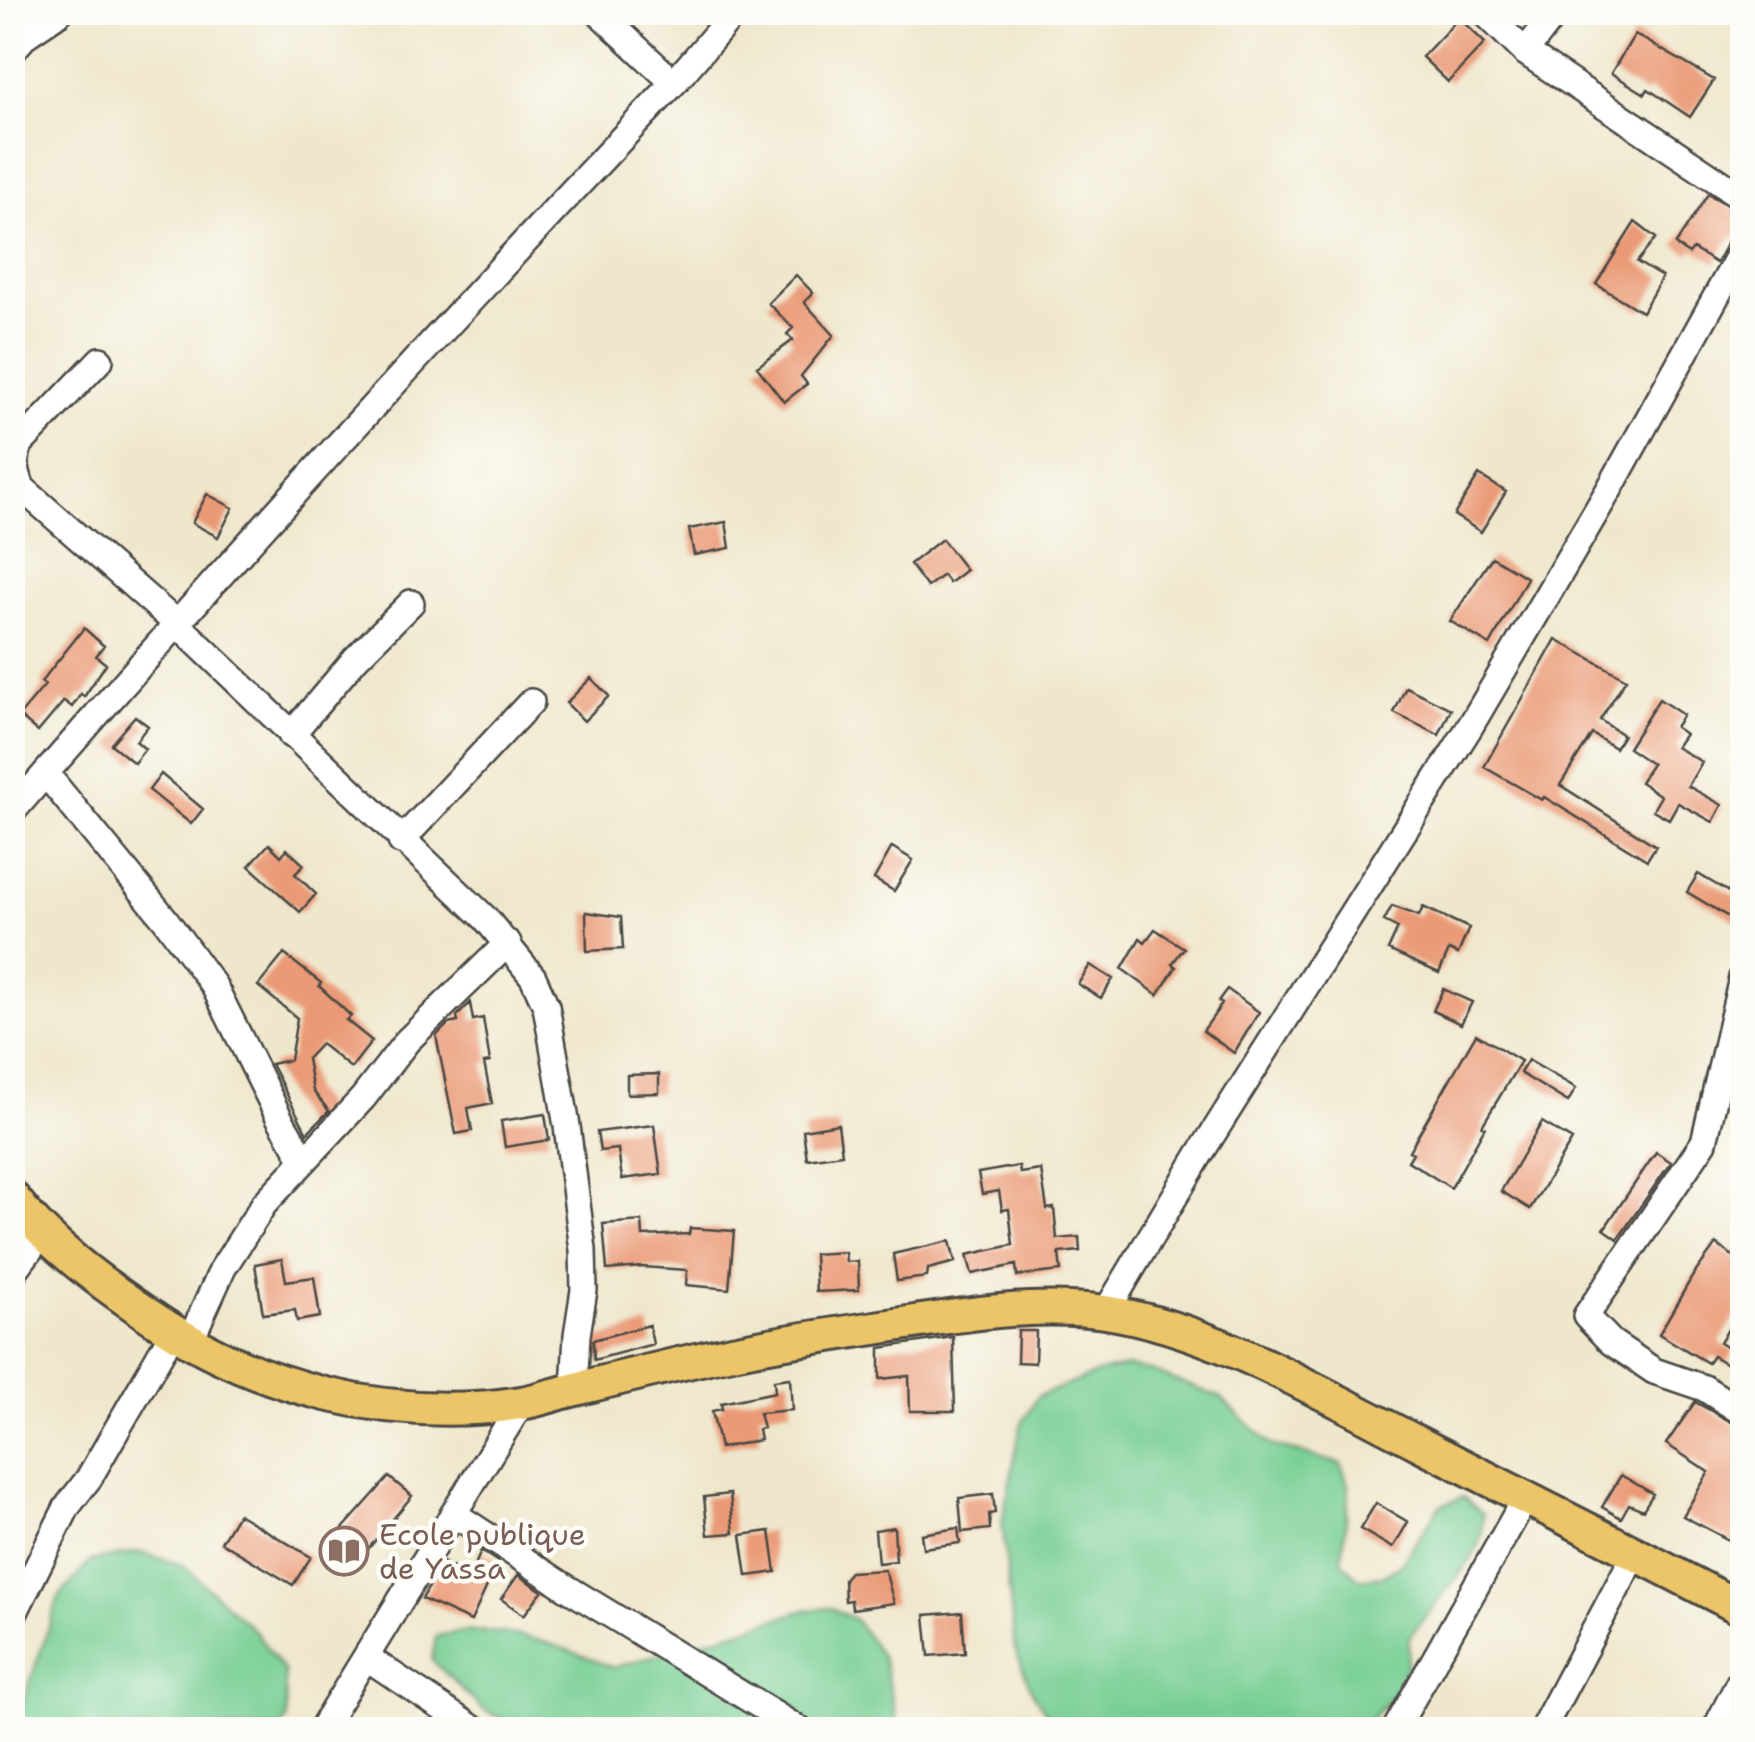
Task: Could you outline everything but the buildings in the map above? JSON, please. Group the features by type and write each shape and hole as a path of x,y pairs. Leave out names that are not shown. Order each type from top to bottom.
{"main road":[{"path":"12,1197 42,1232 88,1273 181,1338 311,1390 391,1408 522,1402 732,1352 966,1314 1035,1308 1106,1312 1198,1336 1297,1381 1742,1609"}],"street":[{"path":"12,51 26,35 60,12"},
{"path":"598,12 674,83"},
{"path":"12,812 418,353 674,83 736,12"},
{"path":"1484,12 1525,52 1742,197"},
{"path":"1525,52 1556,12"},
{"path":"1106,1312 1200,1154 1471,725 1610,488 1742,250"},
{"path":"100,360 20,444 15,456 22,488 176,623 508,943 533,977 546,1006 567,1126 584,1270 574,1390"},
{"path":"291,734 410,603"},
{"path":"401,840 530,702"},
{"path":"46,774 214,986 304,1160"},
{"path":"15,1608 67,1507 181,1338 246,1229 363,1098 407,1041 508,943"},
{"path":"1742,978 1704,1142 1586,1316 1611,1342 1654,1371 1704,1388 1742,1412"},
{"path":"12,1274 42,1232"},
{"path":"321,1730 522,1402"},
{"path":"1394,1730 1526,1495"},
{"path":"454,1514 800,1730"},
{"path":"1542,1730 1636,1552"},
{"path":"366,1656 475,1730"},
{"path":"1715,1730 1742,1677"}],"green space":[{"path":"1128,1367 1151,1371 1220,1397 1271,1445 1341,1464 1349,1488 1342,1561 1359,1579 1383,1576 1402,1563 1441,1505 1463,1497 1483,1514 1481,1538 1471,1560 1409,1637 1406,1667 1397,1689 1362,1729 1058,1729 1033,1694 1015,1649 1002,1522 1021,1425 1038,1396 1104,1371"},
{"path":"138,1552 183,1565 255,1631 284,1672 287,1720 280,1729 14,1729 59,1597 91,1561"},
{"path":"831,1608 854,1619 882,1657 899,1729 523,1729 482,1709 432,1660 436,1636 505,1633 570,1650 613,1668 805,1610"}],"place":[{"name":"Ecole publique de Yassa","path":"344,1551"}]}
